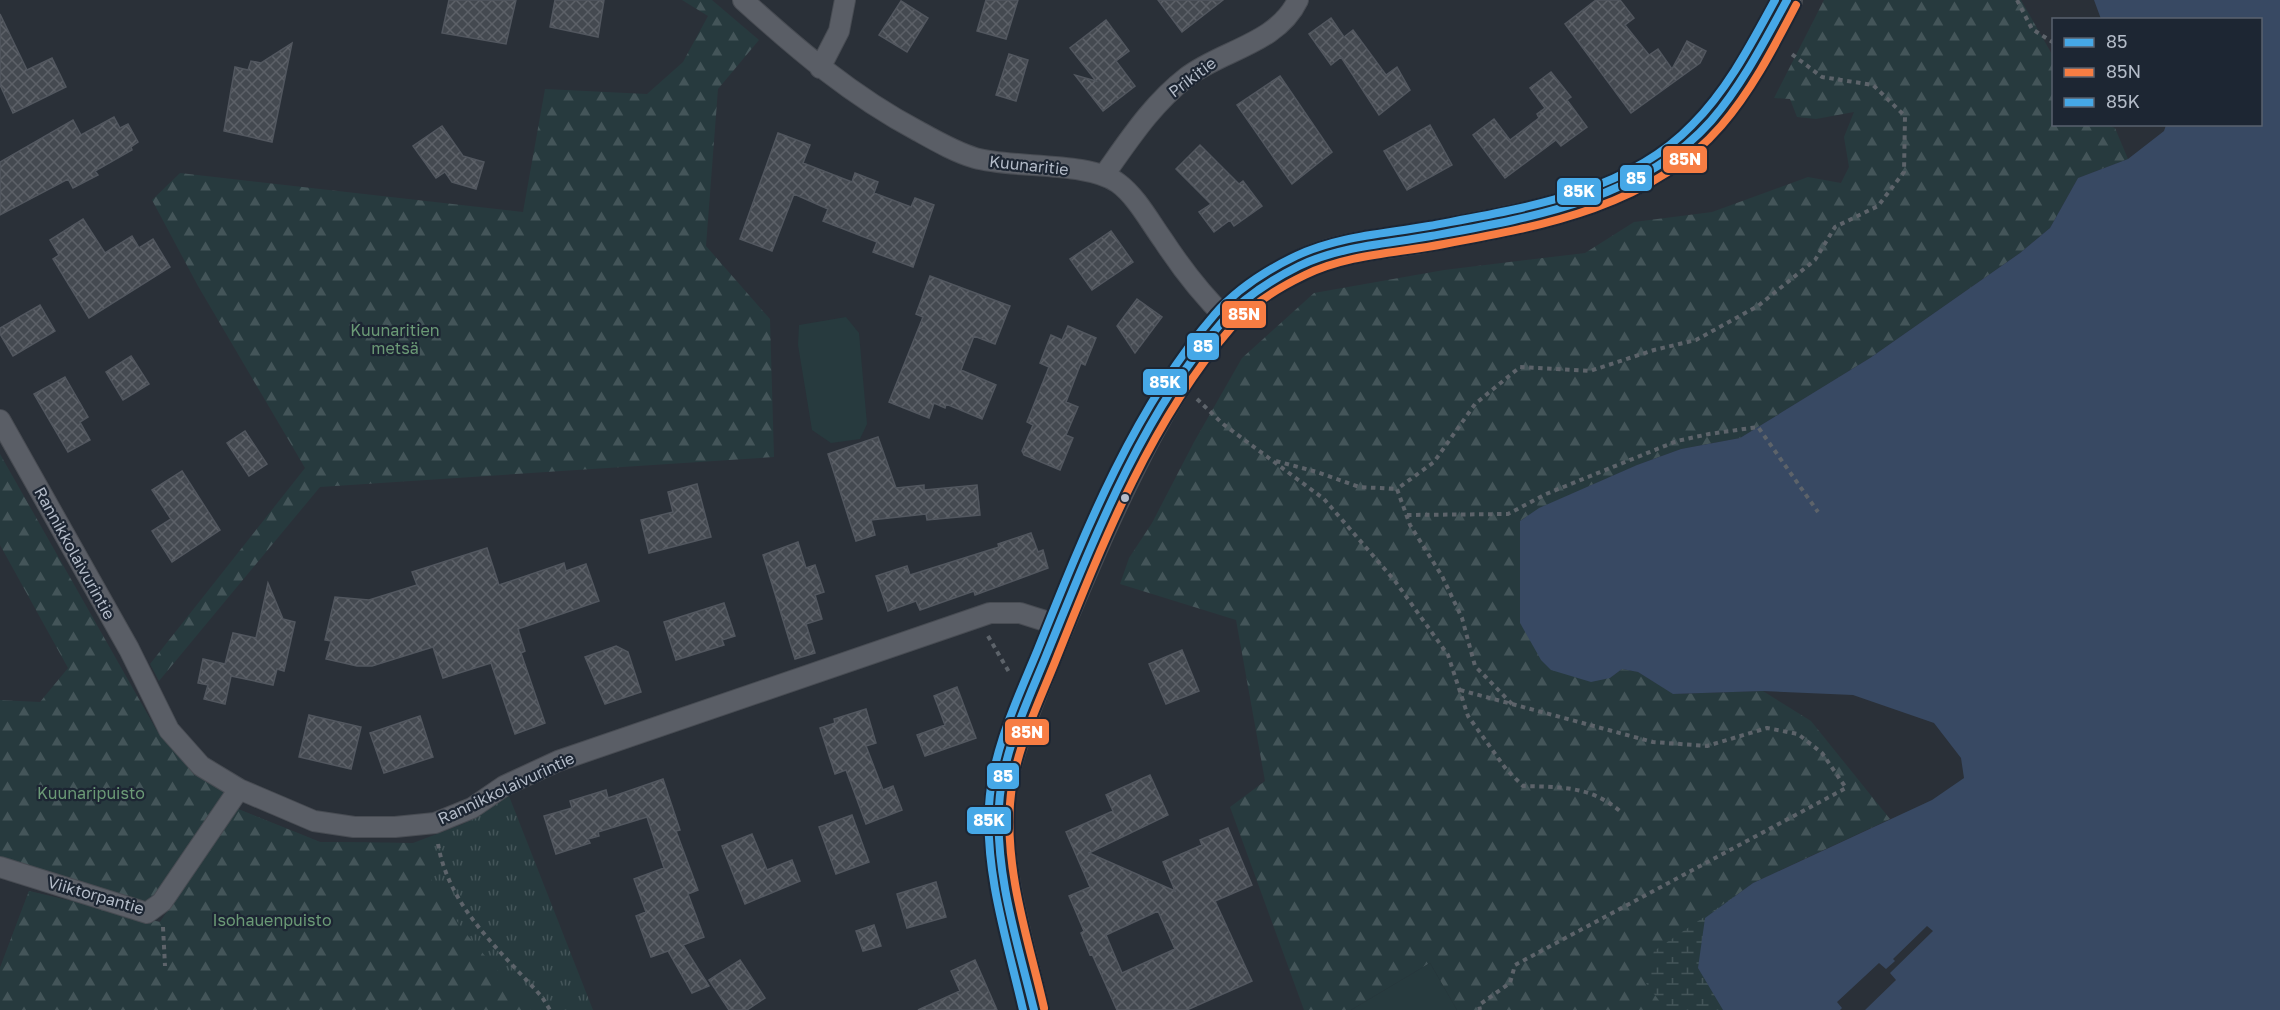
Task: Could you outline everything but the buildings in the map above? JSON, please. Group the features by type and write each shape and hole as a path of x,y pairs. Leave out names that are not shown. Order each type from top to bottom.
{"main road":[{"path":"1034,1010 1000,857 999,802 1010,750 1058,625 1153,419 1226,318 1265,285 1302,264 1341,249 1405,241 1504,223 1598,196 1641,176 1680,151 1707,124 1731,95 1787,0"}],"street":[{"name":"Kuunaritie","path":"743,0 820,68 881,111 952,150 1004,164 1084,171 1104,175 1119,183 1199,292 1226,318"},
{"path":"820,68 839,31 845,0"},
{"name":"Prikitie","path":"1104,175 1146,116 1187,77 1280,26 1298,0"},
{"name":"Rannikkolaivurintie","path":"0,420 129,649 169,730 201,766 239,789 314,821 354,827 395,827 435,823 472,808 504,786 558,761 990,613 1020,613 1058,625"},
{"name":"Viiktorpantie","path":"0,867 147,913 162,902 239,789"}],"path":[{"path":"2017,0 2032,29 2052,42"},
{"path":"1272,460 1317,472 1359,487 1397,489 1434,462 1475,404 1520,367 1590,372 1654,350 1696,340 1758,306 1815,260 1835,227 1878,206 1904,172 1905,116 1873,85 1822,76 1785,49"},
{"path":"1195,397 1223,424 1324,499 1395,581 1448,655 1468,716 1506,769 1523,786 1560,786 1581,791 1607,800 1620,811"},
{"path":"1407,515 1508,514 1546,494 1677,441 1758,427 1818,512"},
{"path":"1397,489 1407,515 1442,576 1462,618 1475,666 1512,704"},
{"path":"970,620 985,630 1009,672"},
{"path":"1460,690 1653,742 1707,746 1767,728 1798,734 1822,753 1846,788 1515,965 1510,983 1479,1005 1479,1010"},
{"path":"435,823 441,860 470,919 542,997 550,1010"},
{"path":"162,902 165,966"}],"green space":[{"name":"Kuunaritien metsä","path":"682,0 712,0 759,40 718,89 706,246 770,319 774,457 320,487 159,681 150,664 305,468 198,286 152,200 180,173 523,212 545,89 647,94 683,62 708,16"},
{"path":"1824,0 2021,0 2052,54 2052,126 2111,126 2115,128 2128,159 2078,178 2050,228 2020,253 1870,358 1740,438 1681,449 1637,465 1540,508 1520,521 1522,556 1610,678 1622,669 1638,672 1674,694 1763,691 1811,721 1890,819 1753,883 1705,918 1723,1010 1457,1010 1430,963 1351,1010 1304,1010 1230,807 1265,781 1236,620 1120,584 1129,558 1152,523 1194,442 1242,358 1314,293 1444,270 1585,253 1634,222 1712,212 1808,177 1841,183 1849,167 1844,137 1854,112 1816,119 1797,117 1790,99 1774,98"},
{"path":"846,317 859,333 867,424 860,439 831,443 812,430 798,345 799,325"},
{"name":"Kuunaripuisto","path":"0,454 156,729 227,795 154,898 138,903 0,857 0,700 40,702 68,668 0,545"},
{"name":"Isohauenpuisto","path":"509,796 593,1010 0,1010 0,968 29,891 160,922 238,809 320,842 413,843 463,824"},
{"name":"Isohauenpuisto","path":"238,809 320,842 413,843 424,849 434,888 463,930 531,1010 0,1010 0,968 29,891 160,922"},
{"path":"1735,896 1766,1010 1666,1010 1646,983 1654,951"},
{"path":"1430,963 1457,1010 1351,1010"}],"water":[{"path":"2094,0 2280,0 2280,1010 1723,1010 1698,968 1705,918 1753,883 1932,800 1964,778 1961,758 1934,723 1853,695 1763,691 1673,694 1638,672 1622,669 1610,678 1591,682 1551,670 1541,660 1520,623 1520,521 1539,508 1637,465 1681,449 1740,438 1870,358 2020,253 2050,228 2078,178 2128,159 2164,131 2166,126 2262,126 2262,18 2101,18"}],"pier":[{"path":"1927,926 1933,931 1890,973 1896,980 1865,1010 1840,1010 1842,1008 1837,1002 1879,963 1886,969 1895,961 1893,959"}],"transit line":[{"name":"85K","path":"1023,1010 999,909 991,858 989,806 995,765 1014,706 1113,474 1159,390 1186,351 1215,314 1243,288 1274,267 1312,249 1345,240 1534,205 1604,183 1636,168 1665,148 1705,111 1738,66 1775,0"},
{"name":"85","path":"1034,1010 1009,909 1001,858 999,806 1005,767 1024,710 1101,524 1143,438 1167,397 1194,358 1231,312 1249,297 1278,277 1315,259 1364,246 1431,236 1545,213 1618,187 1652,170 1683,148 1711,121 1733,93 1752,63 1787,0"},
{"name":"85N","path":"1044,1008 1020,907 1011,856 1010,804 1016,767 1034,714 1109,531 1151,445 1175,404 1202,365 1231,328 1256,305 1285,286 1321,268 1356,258 1481,237 1557,220 1629,194 1663,176 1693,153 1721,126 1743,98 1796,5"}]}
